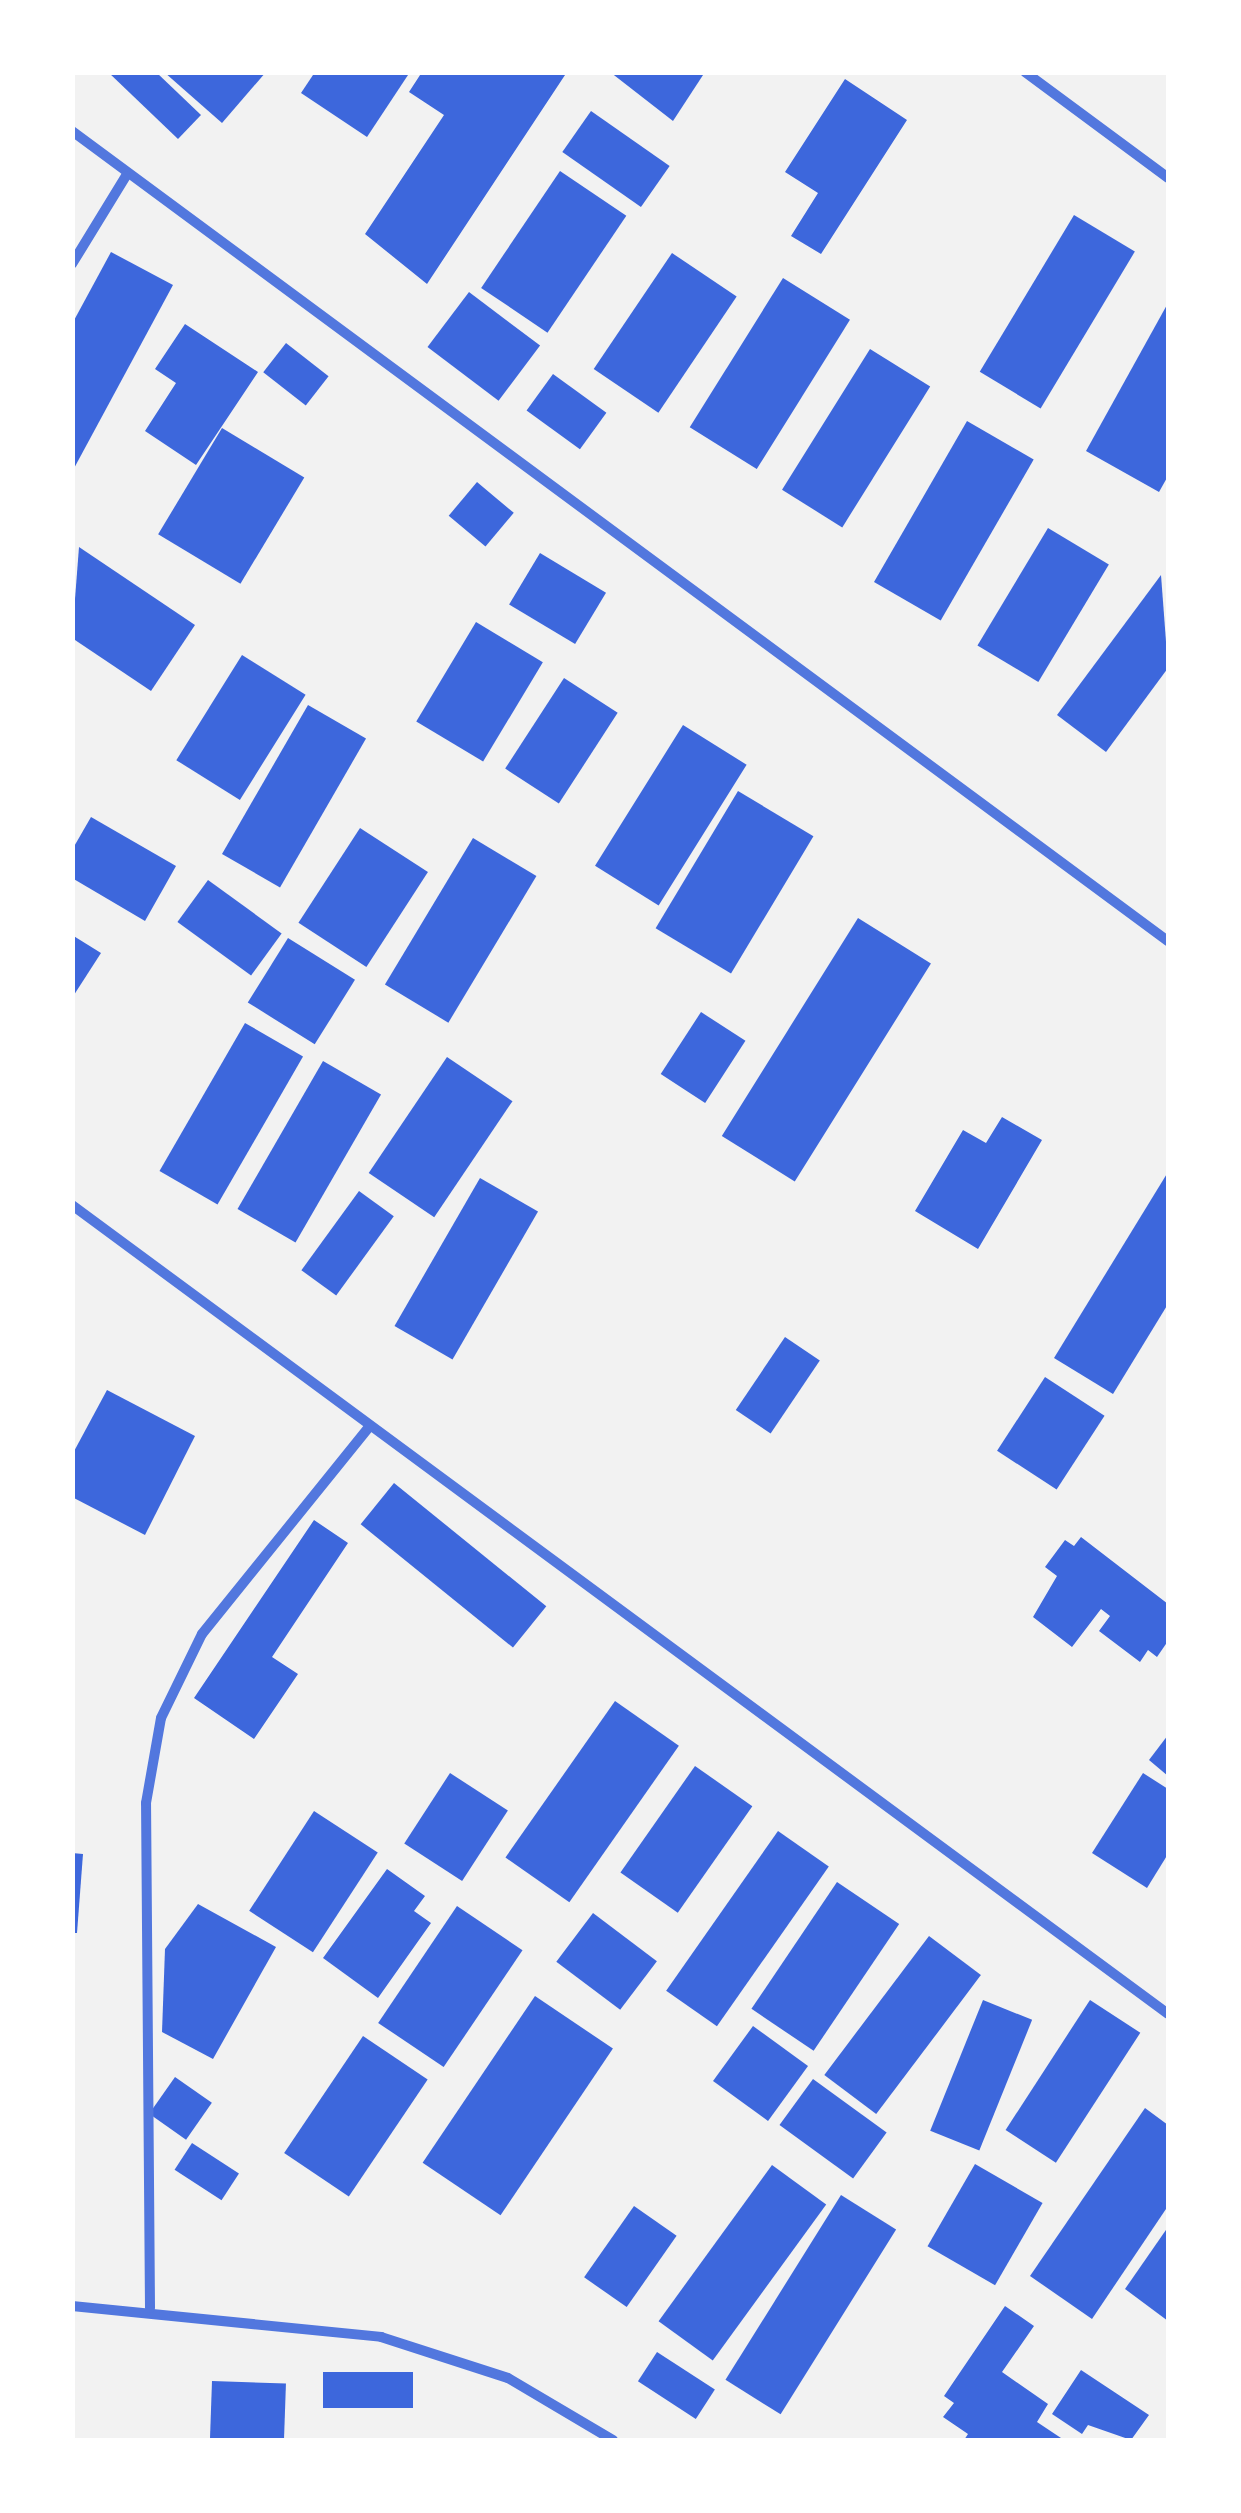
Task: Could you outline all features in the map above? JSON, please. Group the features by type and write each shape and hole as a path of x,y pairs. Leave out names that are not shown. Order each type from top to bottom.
{"street":[{"path":"1024,72 1168,178"},
{"path":"72,131 126,176 1168,941"},
{"path":"72,264 126,176"},
{"path":"72,1204 1168,2014"},
{"path":"150,2308 146,1804 161,1718 202,1634 369,1427"},
{"path":"72,2306 150,2308 381,2337 508,2378 614,2440"}],"building":[{"path":"108,72 156,72 201,115 178,139"},
{"path":"164,72 266,72 222,123"},
{"path":"315,72 410,72 367,137 301,93"},
{"path":"422,72 567,72 427,284 365,234 444,115 409,92"},
{"path":"610,72 705,72 673,121"},
{"path":"845,79 907,120 821,254 791,236 818,193 785,172"},
{"path":"591,111 670,166 641,207 562,152"},
{"path":"560,171 626,216 547,333 481,288"},
{"path":"1074,215 1135,252 1041,408 980,372"},
{"path":"111,252 173,285 72,472 72,324"},
{"path":"672,253 737,297 658,413 594,369"},
{"path":"783,278 850,320 757,469 690,427"},
{"path":"469,292 540,346 499,401 427,347"},
{"path":"1168,303 1168,476 1159,492 1086,451"},
{"path":"185,324 258,372 196,465 145,431 176,383 155,369"},
{"path":"286,343 329,376 306,405 263,372"},
{"path":"870,349 930,387 842,527 782,490"},
{"path":"553,374 606,413 580,449 527,410"},
{"path":"967,421 1034,459 941,621 874,582"},
{"path":"222,428 304,477 240,584 158,534"},
{"path":"477,482 514,513 485,547 449,516"},
{"path":"1048,528 1109,565 1038,682 977,645"},
{"path":"79,547 195,625 151,691 72,638"},
{"path":"540,553 606,593 575,644 509,604"},
{"path":"1161,575 1168,668 1106,752 1057,715"},
{"path":"476,622 543,662 483,762 416,721"},
{"path":"242,655 306,695 240,800 176,760"},
{"path":"564,678 618,713 559,803 505,769"},
{"path":"308,705 366,738 280,887 222,854"},
{"path":"683,725 747,765 659,906 595,866"},
{"path":"738,791 813,836 731,973 656,928"},
{"path":"91,817 176,866 145,921 72,878 72,850"},
{"path":"360,828 428,872 366,967 298,923"},
{"path":"473,838 536,876 448,1023 385,985"},
{"path":"208,880 282,933 251,976 177,922"},
{"path":"858,918 931,964 795,1182 722,1136"},
{"path":"72,935 101,953 72,998"},
{"path":"288,938 355,980 315,1044 248,1002"},
{"path":"701,1012 745,1041 705,1103 661,1074"},
{"path":"245,1023 303,1056 218,1205 160,1171"},
{"path":"447,1057 512,1101 434,1217 369,1173"},
{"path":"323,1061 381,1094 296,1243 238,1209"},
{"path":"1002,1117 1042,1140 978,1249 915,1211 963,1130 986,1143"},
{"path":"1168,1172 1168,1304 1113,1394 1054,1358"},
{"path":"480,1178 538,1212 453,1360 394,1326"},
{"path":"359,1191 394,1216 336,1296 301,1270"},
{"path":"785,1337 820,1360 771,1433 736,1410"},
{"path":"1045,1377 1105,1416 1057,1489 997,1451"},
{"path":"107,1390 195,1436 145,1535 72,1497 72,1455"},
{"path":"394,1483 546,1606 513,1648 361,1524"},
{"path":"314,1520 348,1543 272,1657 298,1674 254,1739 194,1698"},
{"path":"1081,1537 1168,1604 1168,1641 1157,1657 1148,1650 1140,1662 1099,1631 1110,1616 1101,1609 1072,1647 1033,1617 1057,1576 1045,1567 1065,1540 1074,1546"},
{"path":"615,1701 679,1746 569,1902 505,1857"},
{"path":"1168,1735 1168,1776 1149,1760"},
{"path":"695,1766 752,1806 678,1913 620,1872"},
{"path":"450,1773 508,1811 462,1881 404,1843"},
{"path":"1143,1773 1168,1789 1168,1854 1147,1888 1092,1853"},
{"path":"314,1811 378,1852 313,1952 249,1911"},
{"path":"778,1831 829,1867 717,2026 666,1991"},
{"path":"72,1853 83,1854 77,1933 72,1933"},
{"path":"387,1869 425,1896 414,1911 431,1923 378,1998 323,1958"},
{"path":"837,1882 899,1924 814,2051 751,2009"},
{"path":"198,1904 276,1947 213,2059 162,2032 165,1949"},
{"path":"457,1906 522,1950 444,2067 378,2023"},
{"path":"593,1913 657,1961 620,2010 556,1962"},
{"path":"929,1936 981,1975 876,2114 824,2075"},
{"path":"535,1996 613,2049 501,2215 423,2163"},
{"path":"983,2000 1032,2020 979,2151 930,2131"},
{"path":"1090,2000 1140,2033 1056,2163 1006,2130"},
{"path":"753,2026 808,2066 768,2121 713,2081"},
{"path":"363,2036 428,2080 349,2197 284,2153"},
{"path":"175,2077 212,2103 186,2140 149,2114"},
{"path":"813,2079 887,2132 853,2179 779,2125"},
{"path":"1145,2108 1168,2125 1168,2206 1092,2319 1030,2276"},
{"path":"192,2143 239,2173 222,2200 175,2170"},
{"path":"975,2164 1043,2203 995,2285 928,2246"},
{"path":"772,2165 826,2204 713,2361 659,2321"},
{"path":"841,2195 896,2229 781,2414 725,2380"},
{"path":"634,2206 677,2236 627,2307 584,2277"},
{"path":"1168,2227 1168,2321 1125,2289"},
{"path":"1005,2306 1034,2326 1002,2372 1048,2404 1037,2422 1064,2440 964,2440 968,2434 943,2417 954,2403 944,2396"},
{"path":"657,2352 715,2390 696,2419 638,2381"},
{"path":"1081,2370 1149,2415 1131,2440 1088,2425 1082,2434 1052,2414"},
{"path":"323,2372 413,2372 413,2408 323,2408"},
{"path":"212,2381 286,2384 284,2440 210,2440"}]}
